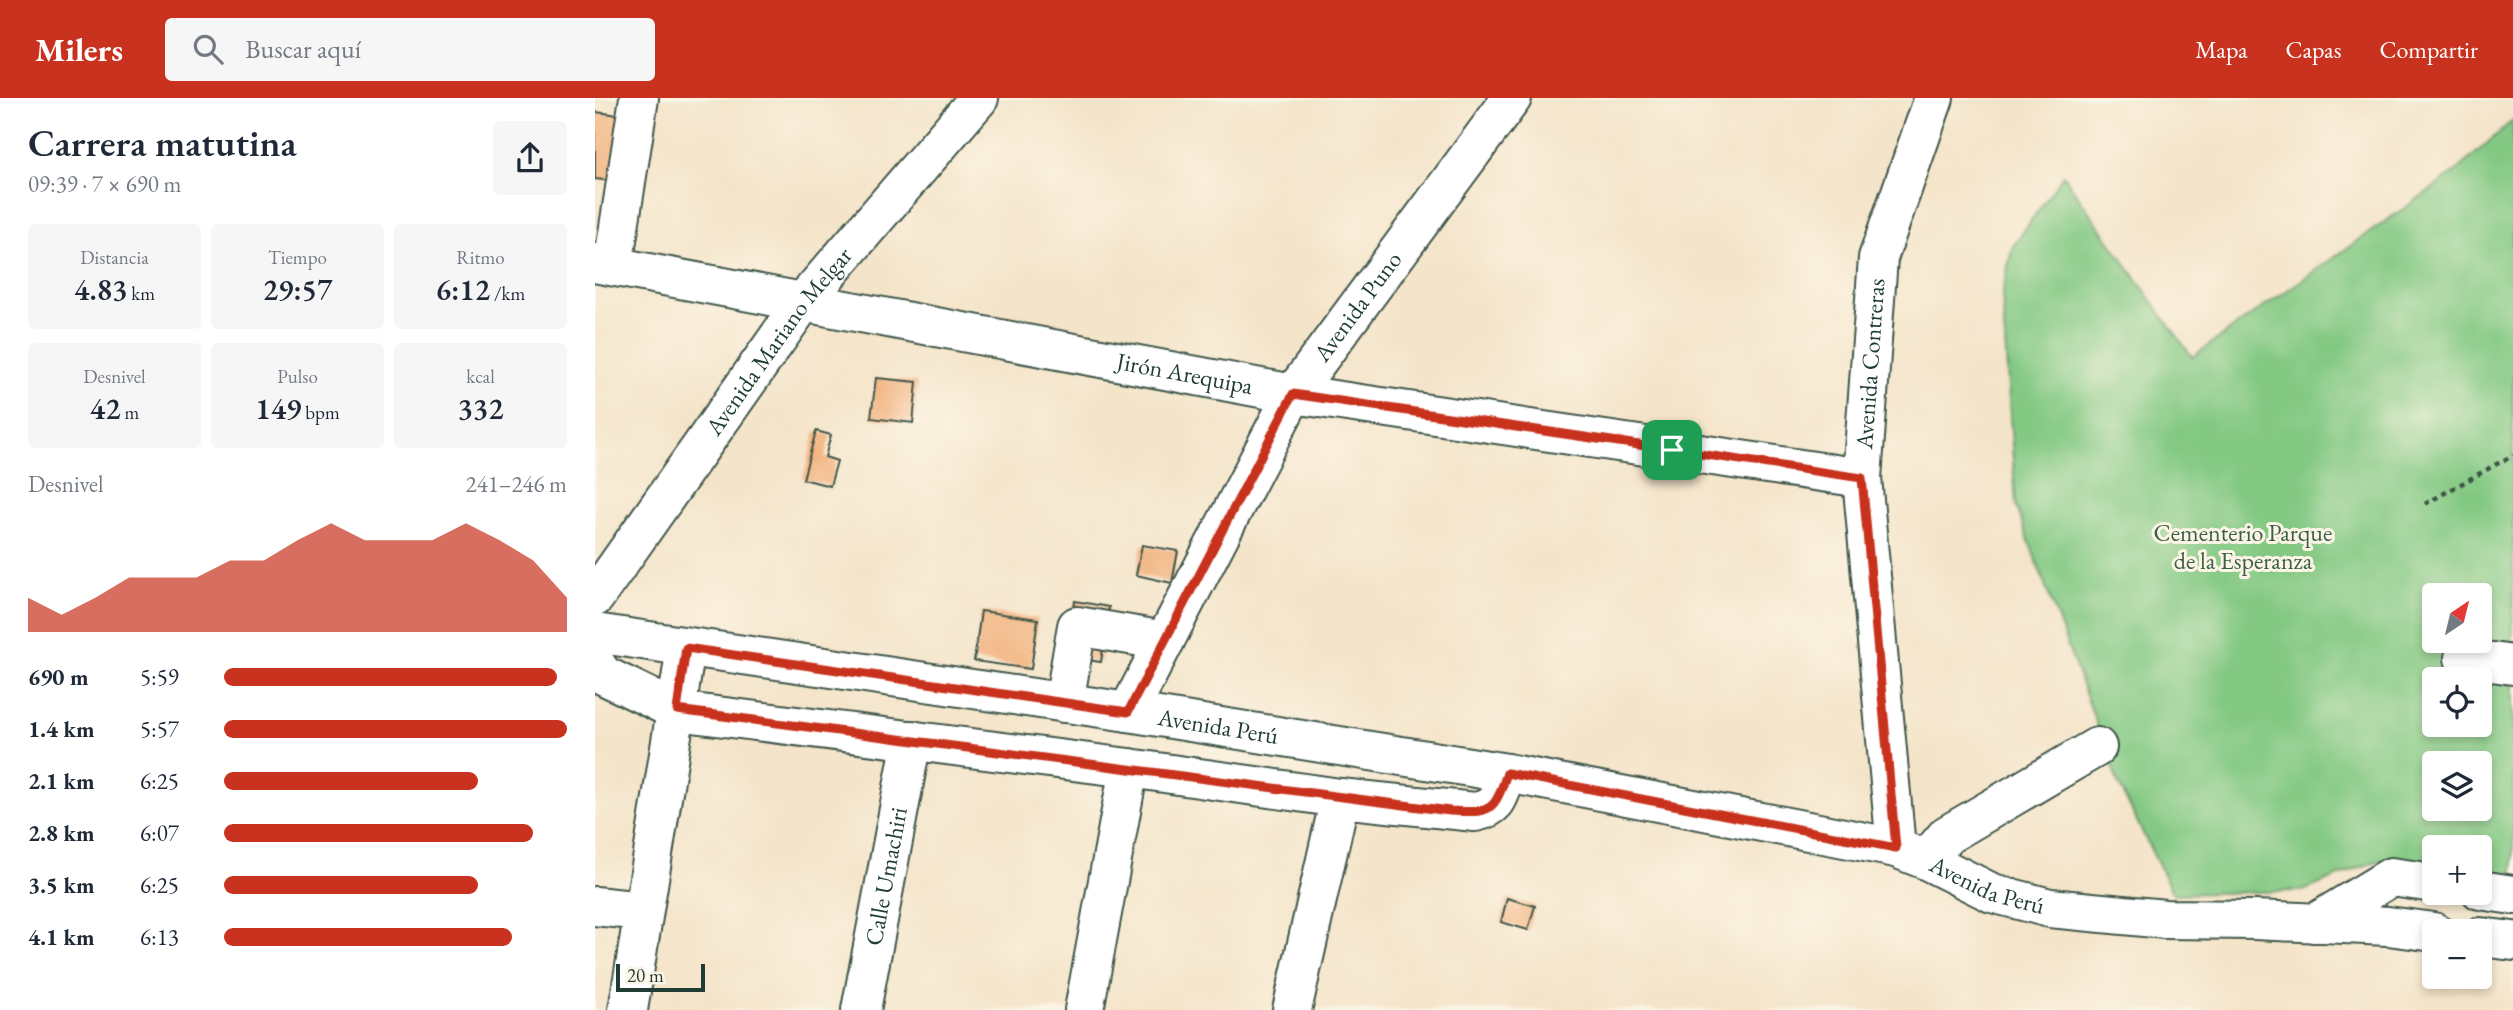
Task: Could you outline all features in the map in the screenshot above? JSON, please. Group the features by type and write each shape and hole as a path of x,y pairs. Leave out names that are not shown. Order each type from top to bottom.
{"street":[{"path":"604,265 639,98"},
{"name":"Avenida Mariano Melgar","path":"595,597 804,301 979,98"},
{"name":"Avenida Puno","path":"1128,712 1293,394 1512,98"},
{"name":"Avenida Contreras","path":"1911,854 1862,478 1878,258 1934,98"},
{"name":"Jirón Arequipa","path":"604,265 1293,394 1862,478"},
{"path":"1064,703 1077,626 1165,641"},
{"name":"Avenida Perú","path":"595,633 1128,712 1507,773 1911,854 1992,893 2050,908 2165,919 2388,926 2422,930"},
{"path":"628,1010 686,648"},
{"path":"2464,657 2513,665"},
{"path":"595,663 603,675 677,710 1340,798 1475,813 1490,809 1498,800 1507,773"},
{"name":"Calle Umachiri","path":"861,1010 912,740"},
{"path":"1911,854 2097,747"},
{"path":"1084,1010 1129,768"},
{"path":"1292,1010 1340,798"},
{"path":"2315,923 2391,877 2422,881"},
{"path":"2492,892 2513,895"},
{"path":"595,906 643,911"},
{"path":"2492,938 2513,941"}],"path":[{"path":"2425,504 2513,455"}],"green space":[{"name":"Cementerio Parque de la Esperanza","path":"2513,120 2513,879 2492,876 2492,835 2422,835 2422,867 2376,861 2303,891 2173,894 2119,785 2016,506 2002,295 2012,248 2063,175 2192,357 2453,174"}],"building":[{"path":"595,112 620,115 614,181 595,179"},
{"path":"876,378 917,382 913,423 871,418"},
{"path":"816,431 831,435 825,457 837,461 830,486 803,479"},
{"path":"1142,545 1178,551 1172,583 1136,575"},
{"path":"1075,601 1109,607 1101,662 1067,657"},
{"path":"981,611 1038,619 1031,669 974,661"},
{"path":"1507,898 1535,906 1528,930 1501,922"}],"route":[{"path":"1293,394 1672,450 1862,478 1896,848 1507,773 1498,800 1490,809 1475,813 1340,798 677,710 686,648 1128,712 1293,394"}]}
